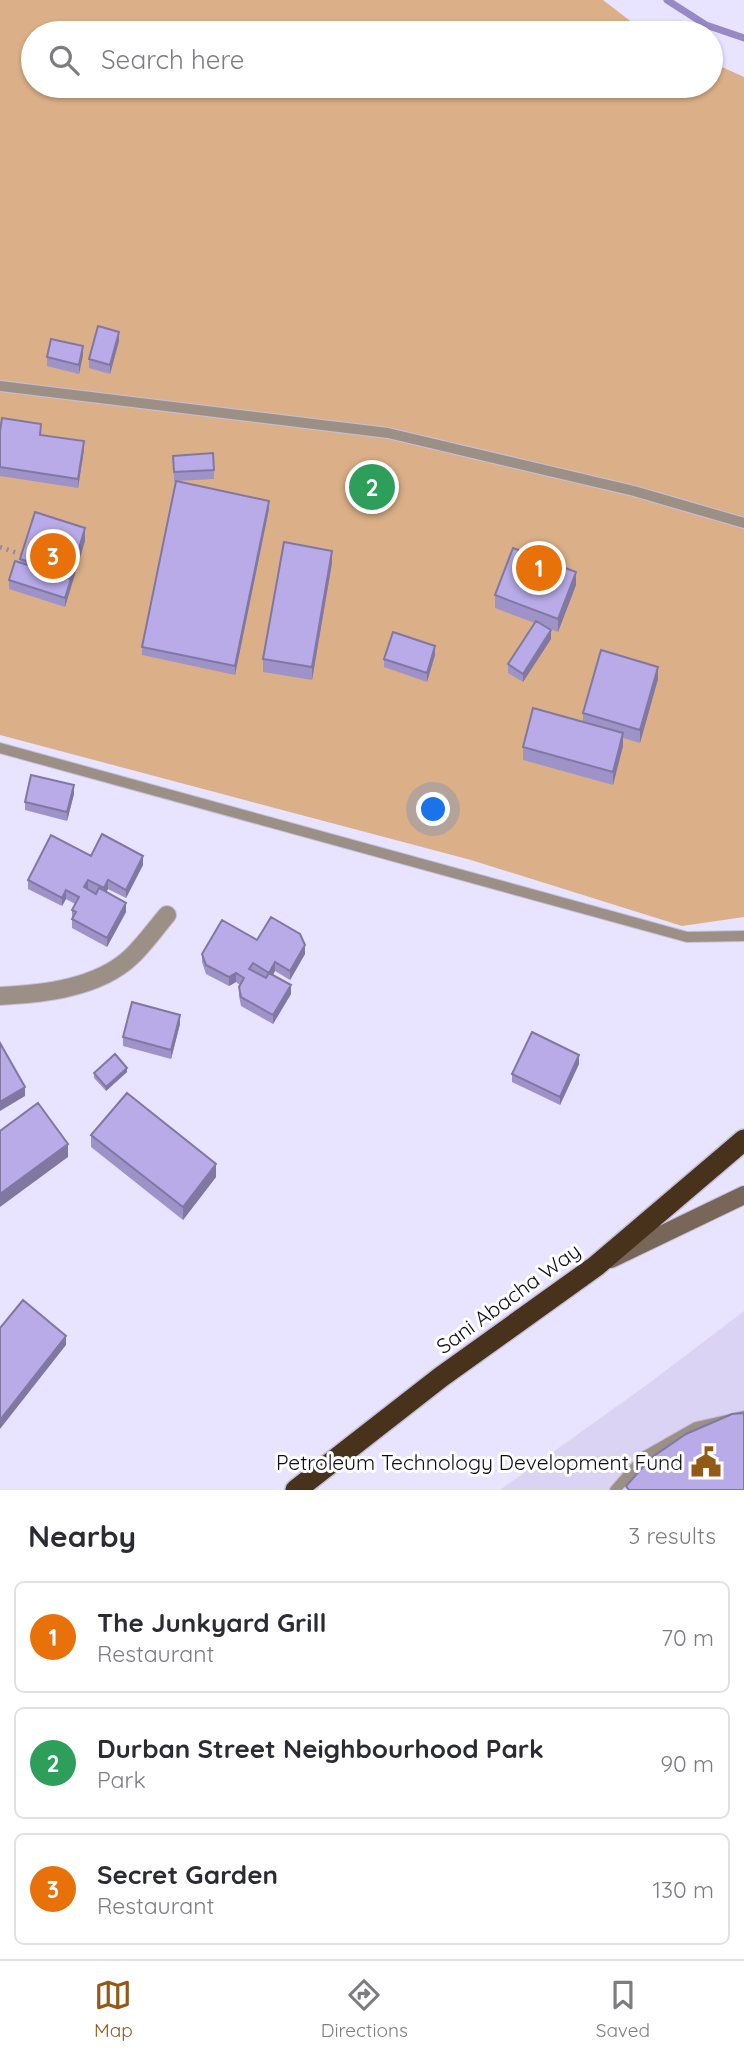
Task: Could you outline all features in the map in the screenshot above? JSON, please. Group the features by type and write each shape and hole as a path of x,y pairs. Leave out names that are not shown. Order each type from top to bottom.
{"highway":[{"name":"Sani Abacha Way","path":"296,1490 441,1377 596,1266 744,1140"}],"street":[{"path":"0,996 53,991 92,980 129,959 167,915"},
{"path":"596,1266 744,1195"}],"lane":[{"path":"0,386 388,433 634,491 744,523"},
{"path":"0,748 687,937 744,936"},
{"path":"615,1490 645,1457 696,1427 744,1416"}],"path":[{"path":"0,547 20,554"}],"shaded area":[{"path":"0,0 603,0 630,21 21,21 21,98 723,98 723,67 744,77 744,917 682,926 471,860 0,735"},
{"path":"744,1311 744,1490 500,1490 648,1384"}],"building":[{"path":"98,326 119,332 110,365 89,359"},
{"path":"51,339 83,346 79,365 47,357"},
{"path":"2,418 41,424 40,435 84,441 78,479 0,467"},
{"path":"213,453 214,470 174,472 173,456"},
{"path":"176,481 269,501 235,666 142,647"},
{"path":"35,512 85,528 71,575 20,559"},
{"path":"284,542 332,551 312,667 263,659"},
{"path":"513,548 576,572 558,619 495,595"},
{"path":"15,561 71,579 65,598 9,580"},
{"path":"536,621 551,630 523,674 508,664"},
{"path":"393,632 435,646 427,673 384,659"},
{"path":"601,650 658,667 640,730 583,713"},
{"path":"533,708 623,733 613,772 523,747"},
{"path":"31,775 74,785 67,812 25,802"},
{"path":"102,834 143,856 126,890 108,880 104,888 88,880 84,887 96,894 99,888 126,903 107,938 72,919 76,912 72,910 79,897 66,890 62,898 28,880 51,835 91,856"},
{"path":"271,917 300,934 305,945 290,971 275,962 269,973 291,985 273,1015 241,997 239,987 244,978 236,973 229,977 206,965 202,954 222,920 257,940","holes":["253,963 269,973 266,978 249,969"]},
{"path":"132,1002 180,1015 171,1050 123,1037"},
{"path":"532,1032 579,1055 560,1097 512,1074"},
{"path":"0,1043 25,1087 0,1102"},
{"path":"115,1054 127,1068 106,1087 94,1073"},
{"path":"127,1093 216,1164 183,1207 91,1135"},
{"path":"38,1103 68,1144 0,1194 0,1131"},
{"path":"23,1300 66,1336 0,1420 0,1328"},
{"name":"Petroleum Technology Development Fund","path":"744,1413 744,1490 629,1490 626,1486 651,1458 686,1434 732,1414"}],"waterway":[{"path":"667,0 700,21"},
{"path":"723,31 744,38"}],"place":[{"name":"Durban Street Neighbourhood Park","path":"372,487"},
{"name":"Secret Garden","path":"53,556"},
{"name":"The Junkyard Grill","path":"539,568"},
{"name":"Petroleum Technology Development Fund","path":"706,1462"}]}
